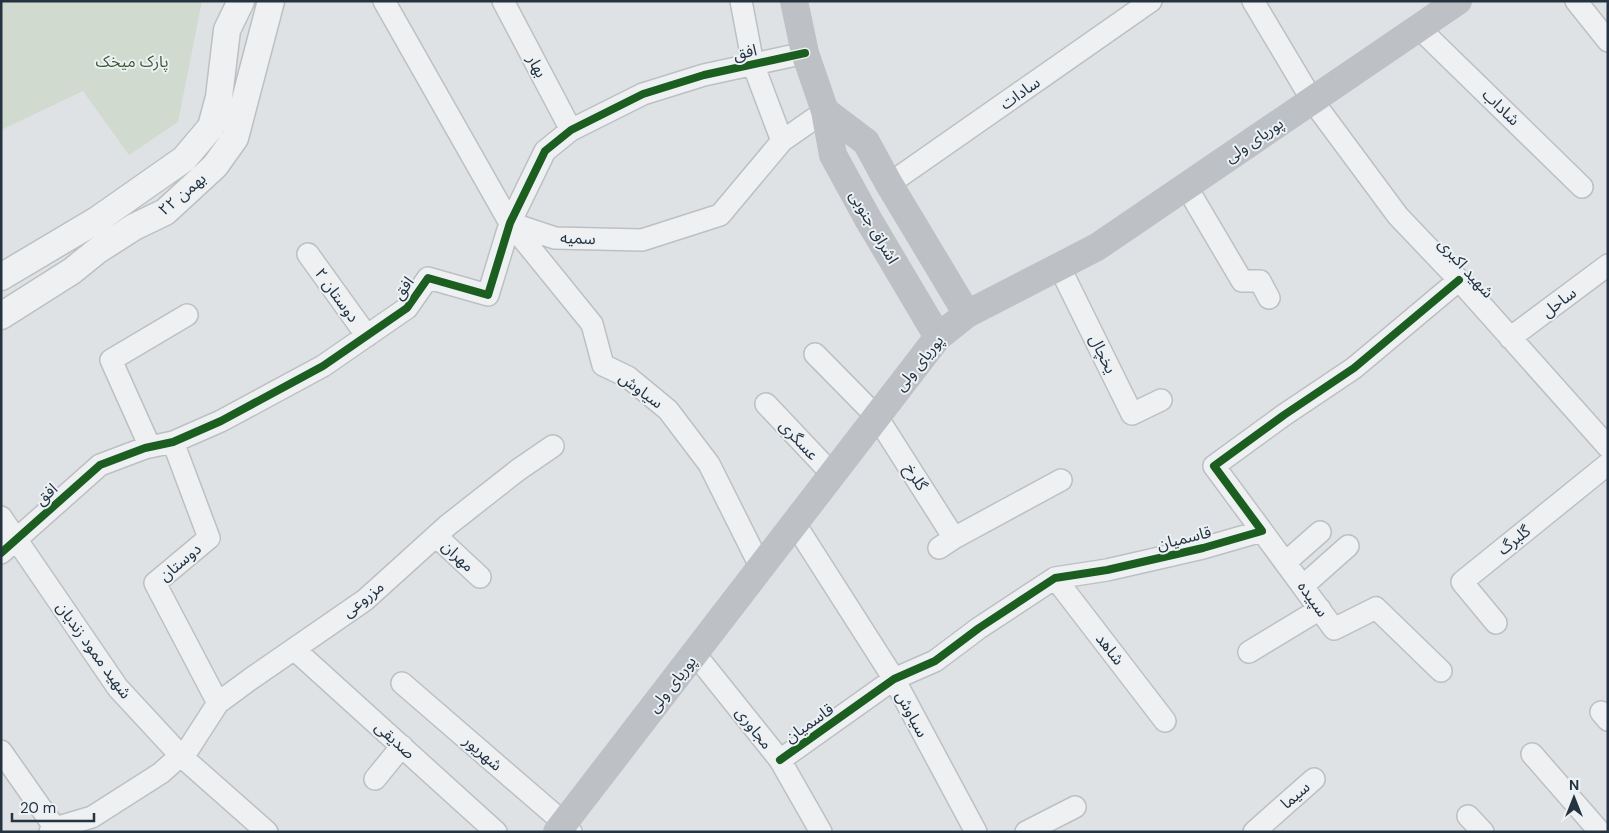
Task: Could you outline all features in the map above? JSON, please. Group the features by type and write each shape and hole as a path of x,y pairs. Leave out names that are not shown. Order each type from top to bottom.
{"main road":[{"name":"اشراق جنوبی","path":"794,1 805,53 825,111 833,156 868,220 938,337"},
{"name":"پوریای ولی","path":"564,829 695,654 938,337 967,314 1097,247 1458,1"},
{"path":"825,111 866,142 967,314"}],"street":[{"name":"۲۲ بهمن","path":"1,277 97,220 184,159 211,127 219,97 227,30 241,1"},
{"name":"۲۲ بهمن","path":"1,316 72,271 98,250 134,227 165,212 215,166 235,138 272,1"},
{"path":"384,1 510,223"},
{"name":"بهار","path":"503,1 571,130"},
{"path":"741,1 753,64 782,141"},
{"name":"سادات","path":"889,184 1151,1"},
{"name":"شهید اکبری","path":"1253,1 1312,100 1398,216 1459,280 1608,447"},
{"path":"1576,1 1608,41"},
{"name":"شاداب","path":"1419,28 1582,187"},
{"name":"افق","path":"1,553 100,465 150,447 173,442 221,421 323,366 408,308 428,278 488,296 510,223 545,151 571,130 643,94 704,75 805,53"},
{"name":"سمیه","path":"510,223 555,238 642,240 720,215 782,141 825,111"},
{"path":"1186,186 1242,281 1260,281 1269,298"},
{"name":"سیاوش","path":"510,223 592,324 603,365 628,377 668,410 709,464 761,568"},
{"name":"دوستان ۲","path":"308,254 367,336"},
{"name":"ساحل","path":"1510,338 1608,265"},
{"name":"یخچال","path":"1059,266 1132,414 1161,400"},
{"path":"1262,531 1214,466 1284,415 1354,368 1459,280"},
{"path":"150,447 111,360 187,315"},
{"name":"گلرخ","path":"815,354 877,416 947,543 1061,480"},
{"name":"عسگری","path":"766,404 833,475"},
{"name":"دوستان","path":"173,442 209,538 155,583 218,703"},
{"name":"مزروعی","path":"52,830 93,824 161,773 189,748 218,703 365,600 436,536 518,470 553,446"},
{"name":"گلبرگ","path":"1496,623 1462,582 1608,464"},
{"name":"شهید ممود زندیان","path":"1,517 118,688 181,756 267,832"},
{"name":"سیاوش","path":"795,524 894,679 976,832"},
{"name":"سپیده","path":"1262,531 1334,629 1376,608 1441,671"},
{"name":"قاسمیان","path":"780,760 894,679 935,660 979,628 1055,578 1108,570 1203,548 1262,531"},
{"path":"1286,562 1320,532"},
{"name":"مهران","path":"436,536 480,577"},
{"path":"1303,586 1348,546"},
{"name":"شاهد","path":"1055,578 1165,721"},
{"path":"1249,652 1320,610"},
{"name":"صدیقی","path":"294,649 496,832"},
{"name":"مجاوری","path":"695,654 780,760 821,832"},
{"name":"شهریور","path":"402,683 564,829"},
{"path":"375,779 402,746"},
{"path":"1,751 52,830"},
{"path":"1532,754 1600,832"},
{"name":"سیما","path":"1254,832 1314,779"},
{"path":"1026,832 1075,807"},
{"path":"1468,816 1483,832"}],"green space":[{"name":"پارک میخک","path":"1,1 202,1 178,122 129,155 83,91 1,130"}],"cycle path":[{"path":"1,553 100,465 145,448 173,442 221,421 323,366 407,308 428,278 488,295 510,223 545,151 571,130 643,94 704,75 805,53"},
{"path":"780,760 894,679 935,661 979,628 1055,578 1107,570 1203,548 1262,531 1214,466 1284,415 1354,368 1459,280"}]}
